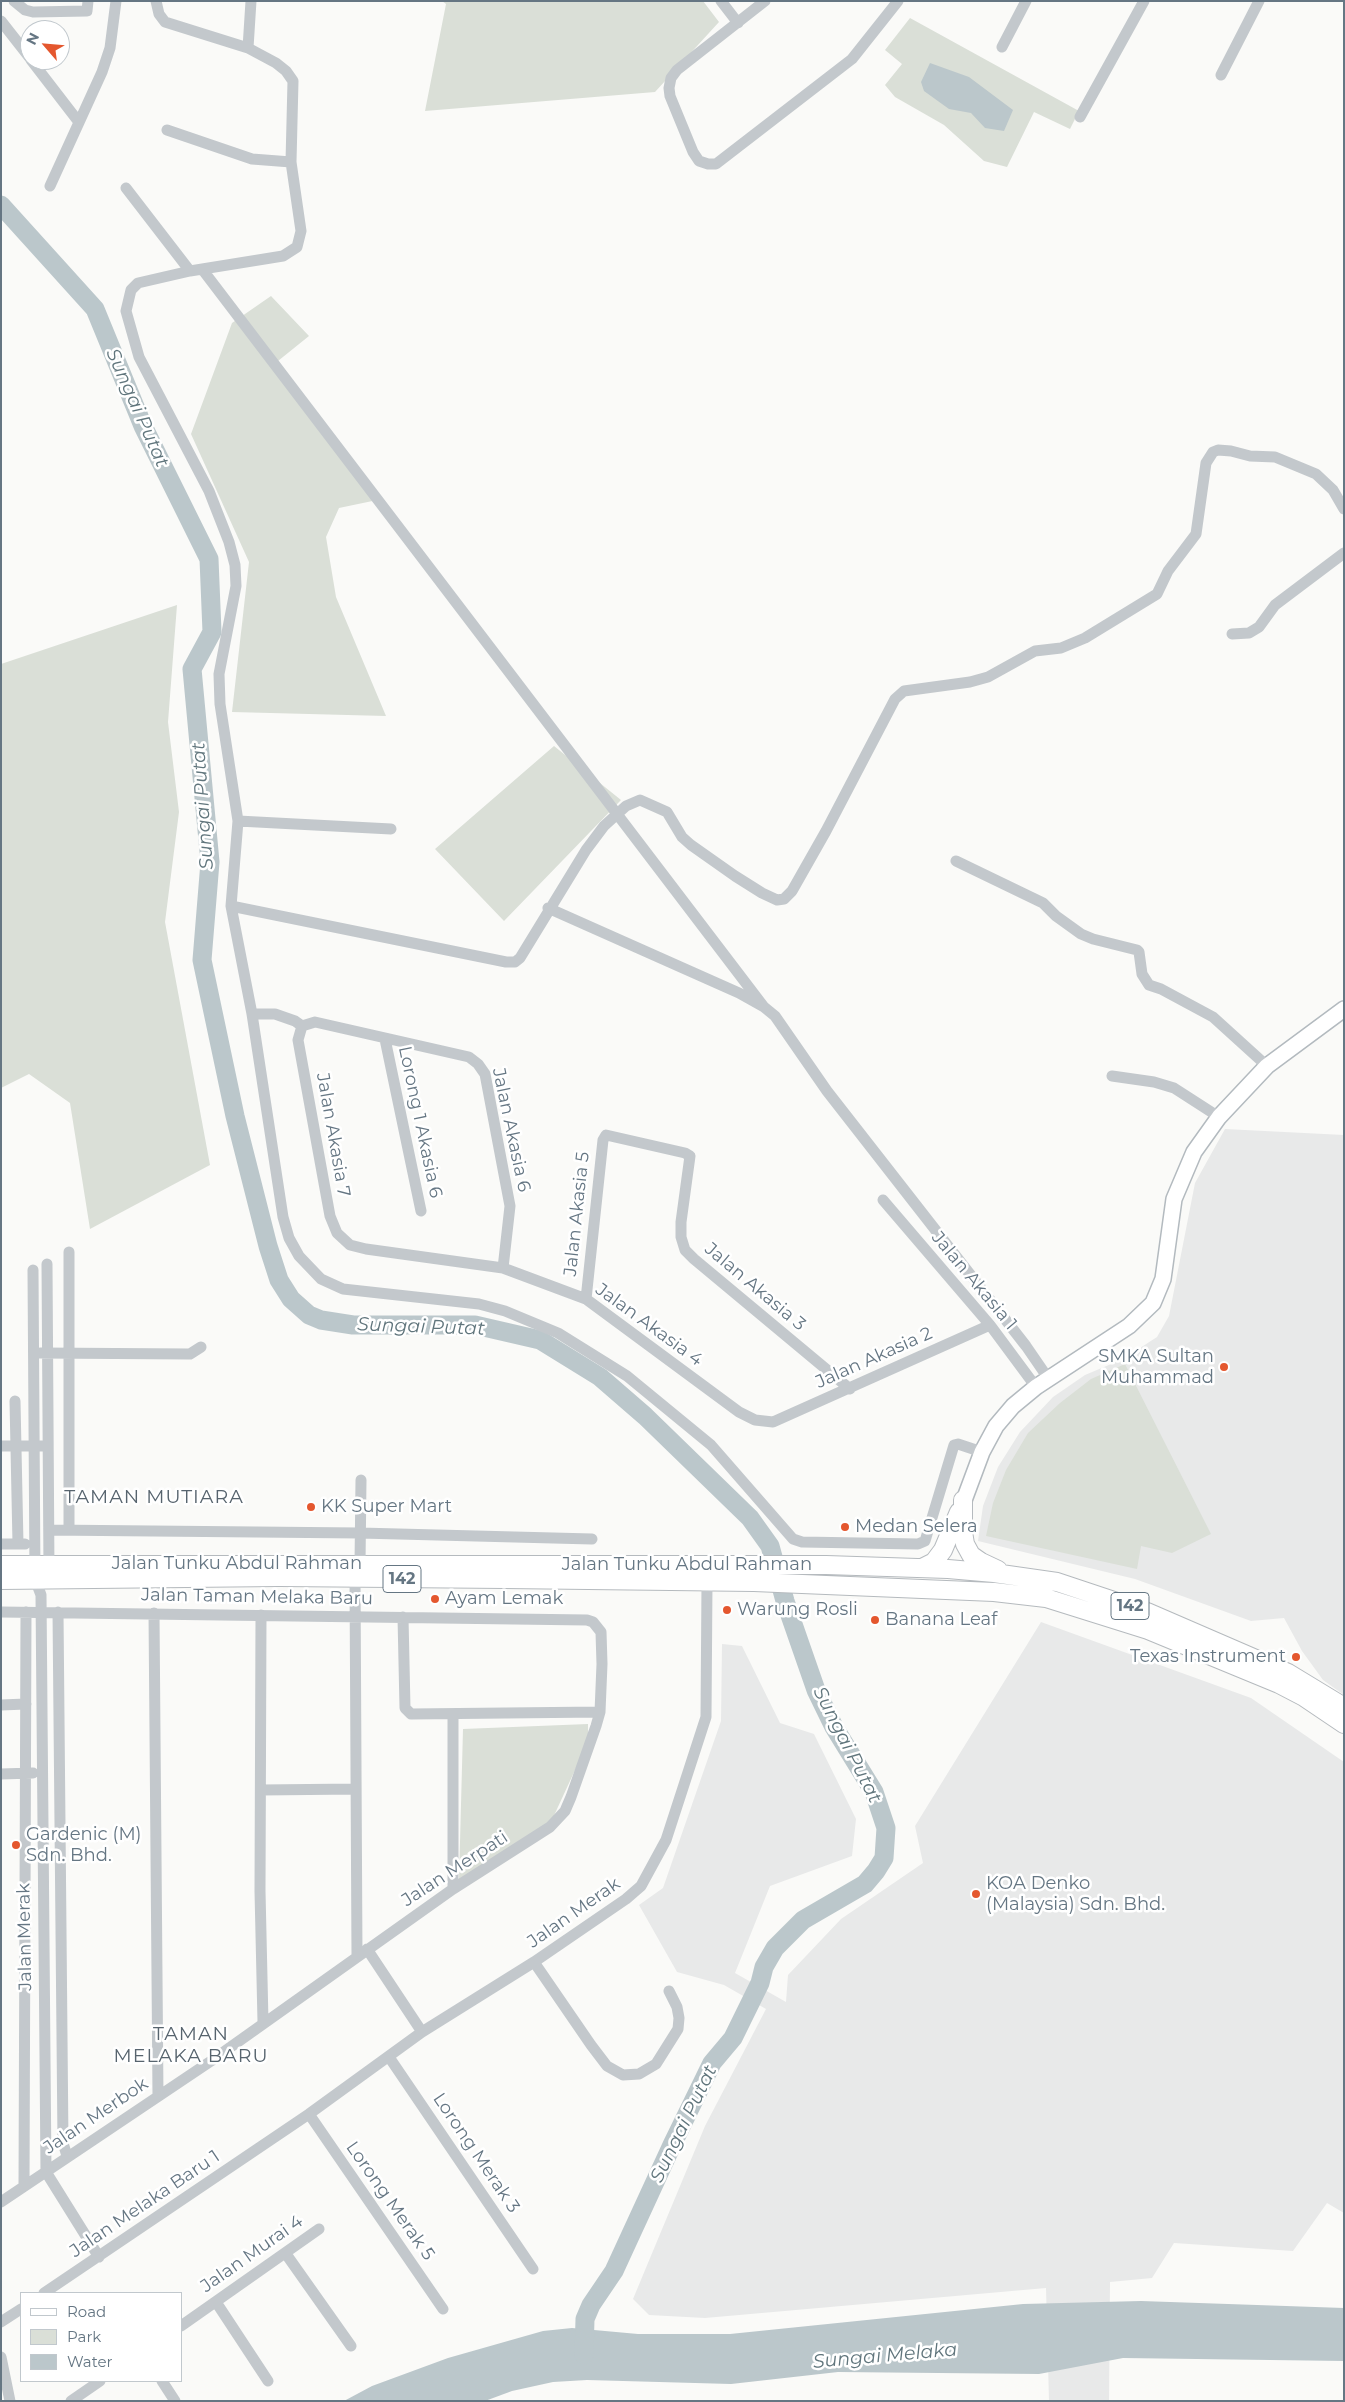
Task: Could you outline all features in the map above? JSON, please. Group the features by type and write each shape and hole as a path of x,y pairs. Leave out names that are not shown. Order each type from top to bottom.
{"main road":[{"path":"922,1568 934,1562 943,1550 982,1452 1004,1416 1042,1382 1129,1326 1154,1303 1163,1280 1174,1199 1194,1152 1218,1117 1267,1066 1344,1009"},
{"path":"948,1569 963,1500"},
{"path":"963,1500 963,1532 971,1555 996,1569 1030,1577"},
{"name":"Jalan Tunku Abdul Rahman","path":"1,1565 42,1576"},
{"name":"Jalan Tunku Abdul Rahman","path":"357,1571 707,1583 792,1565 826,1565 948,1569 1030,1577 1081,1589 1147,1612 1261,1660 1307,1683 1344,1707"},
{"path":"827,1585 924,1581 948,1569"},
{"path":"948,1569 953,1575 966,1582 1034,1591 1056,1601"},
{"name":"Jalan Tunku Abdul Rahman","path":"1,1580 42,1576 357,1571 754,1574 794,1584 994,1592 1056,1601 1148,1630 1279,1684 1304,1697 1344,1724"}],"street":[{"path":"14,1 25,10 33,12 87,11 88,1"},
{"path":"50,186 78,121 102,72 111,40 116,1"},
{"path":"156,1 159,14 165,22 248,48 276,63 286,71 293,82 291,162 302,231 297,247 283,256 190,271 138,283 131,290 126,311 139,357 209,491 229,542 235,565 233,601 219,674 220,704 238,821 231,906 252,1014 283,1217 289,1238 299,1256 311,1272 321,1280 342,1289 479,1304 505,1310 558,1333 627,1376 711,1445 793,1539 802,1542 918,1544 925,1541 954,1445 958,1444 982,1452"},
{"path":"248,48 251,1"},
{"path":"721,1 738,23"},
{"path":"766,1 677,70 669,88 670,96 693,152 699,161 716,164 852,59 898,1"},
{"path":"1002,47 1026,1"},
{"path":"1080,117 1144,1"},
{"path":"1221,75 1259,1"},
{"path":"1,21 20,45"},
{"path":"39,70 78,121"},
{"path":"167,130 252,158 291,162"},
{"path":"126,188 190,271"},
{"path":"202,269 764,1007 784,1026 827,1091 1026,1346 1042,1382"},
{"path":"231,906 506,962 515,962 520,958 548,908 586,850 616,813 640,800 659,807 673,819 682,837 691,845 762,893 777,900 784,899 792,891 826,831 895,699 904,691 970,682 988,677 1035,651 1062,648 1085,638 1158,594 1168,571 1196,534 1206,464 1213,452 1218,450 1250,456 1275,456 1316,474 1333,490 1344,509"},
{"path":"1232,634 1249,633 1259,627 1275,605 1344,553"},
{"path":"238,821 391,829"},
{"path":"956,861 1043,903 1056,916 1093,940 1137,950 1139,952 1142,974 1149,985 1162,989 1213,1017 1267,1066"},
{"path":"548,908 739,993 764,1007"},
{"path":"252,1014 276,1014 295,1021 302,1026"},
{"name":"Jalan Akasia 6","path":"302,1026 316,1022 385,1039 469,1056 478,1064 485,1074 510,1206 503,1268"},
{"name":"Jalan Akasia 7","path":"302,1026 298,1040 330,1216 337,1233 350,1245"},
{"name":"Lorong 1 Akasia 6","path":"385,1039 421,1211"},
{"path":"1112,1076 1154,1082 1174,1088 1218,1117"},
{"name":"Jalan Akasia 5","path":"586,1299 603,1140 606,1135 685,1152 690,1156 689,1160"},
{"name":"Jalan Akasia 3","path":"689,1160 681,1222 681,1237 685,1250 850,1388"},
{"name":"Jalan Akasia 1","path":"883,1200 990,1325 1042,1382"},
{"name":"Jalan Akasia 4","path":"350,1245 366,1249 503,1268 586,1299 739,1412 755,1420 773,1422"},
{"path":"69,1252 69,1530"},
{"path":"42,1576 49,1530 47,1264"},
{"path":"33,1270 35,1544 42,1576"},
{"name":"Jalan Akasia 2","path":"773,1422 990,1325"},
{"path":"34,1353 190,1354 201,1347"},
{"path":"16,1401 18,1544"},
{"path":"1,1446 48,1446"},
{"path":"356,1956 354,1616 360,1533 361,1480"},
{"path":"49,1530 360,1533 592,1539"},
{"path":"826,1565 830,1543"},
{"path":"1,1544 35,1544"},
{"name":"Jalan Merak","path":"42,1576 42,1845 46,2172"},
{"name":"Jalan Merak","path":"264,2143 309,2114 422,2032 534,1962 626,1899 641,1886 666,1840 706,1717 707,1583"},
{"name":"Jalan Taman Melaka Baru","path":"1,1612 587,1620 593,1622 601,1632"},
{"name":"Jalan Merak","path":"24,2186 26,1612"},
{"path":"58,1612 63,2143 67,2156"},
{"path":"154,1613 158,2096"},
{"path":"261,1615 263,2022"},
{"path":"404,1617 405,1708 411,1714 453,1716 600,1712"},
{"name":"Jalan Merpati","path":"210,2060 453,1889 558,1821 571,1797 600,1712 601,1632"},
{"path":"1,1705 26,1704"},
{"path":"453,1716 453,1889"},
{"path":"1,1774 42,1773"},
{"path":"261,1790 356,1789"},
{"path":"42,1845 60,1845"},
{"path":"25,1937 61,1938"},
{"path":"367,1949 422,2032"},
{"path":"534,1962 591,2045 615,2072 623,2075 639,2074 648,2071 662,2056 678,2029 679,2018 669,1991"},
{"name":"Lorong Merak 3","path":"389,2057 533,2269"},
{"name":"Jalan Merbok","path":"1,2202 210,2060"},
{"name":"Lorong Merak 5","path":"309,2114 443,2309"},
{"name":"Jalan Melaka Baru 1","path":"46,2292 264,2143"},
{"path":"46,2172 99,2257"},
{"name":"Jalan Murai 4","path":"182,2325 286,2254 319,2228"},
{"path":"286,2254 351,2346"},
{"path":"216,2302 268,2381"},
{"path":"1,2322 20,2310"},
{"path":"1,2357 10,2401"},
{"path":"71,2401 99,2382"},
{"path":"163,2382 175,2401"}],"shaded area":[{"name":"SMKA Sultan Muhammad","path":"1225,1129 1344,1135 1344,1695 1323,1680 1302,1651 1284,1618 1251,1621 1135,1579 978,1541 983,1506 998,1467 1020,1432 1053,1397 1085,1375 1123,1359 1157,1337 1169,1316 1195,1183"},
{"path":"1041,1622 1251,1698 1344,1762 1344,2213 1327,2203 1293,2251 1174,2243 1152,2278 1110,2282 1109,2401 1049,2401 1046,2288 705,2318 649,2315 633,2299 705,2126 766,2009 724,1985 677,1972 639,1905 663,1888 721,1721 722,1644 742,1646 780,1723 814,1734 856,1819 852,1856 770,1886 735,1973 786,2002 788,1975 841,1919 923,1863 915,1826"}],"green space":[{"path":"442,1 703,1 719,22 655,92 425,111 446,4"},
{"path":"910,18 1079,111 1070,129 1034,112 1007,167 984,161 944,125 895,97 885,85 902,64 885,50"},
{"path":"271,296 309,336 273,365 382,499 339,508 326,537 336,597 386,716 232,712 249,562 191,434 232,323"},
{"path":"177,605 168,722 179,812 165,922 210,1165 90,1229 70,1103 29,1074 1,1088 1,664"},
{"path":"554,746 621,800 504,921 435,849"},
{"path":"1125,1364 1211,1534 1172,1553 1141,1546 1137,1569 986,1536 993,1503 1006,1470 1028,1433 1060,1403 1091,1379"},
{"path":"588,1724 588,1742 551,1822 459,1880 463,1729"}],"water":[{"path":"930,63 969,77 1013,110 1004,131 985,128 971,113 949,109 924,91 921,82"},
{"name":"Sungai Melaka","path":"1141,2301 1344,2308 1344,2361 1123,2358 1039,2374 838,2372 731,2384 587,2380 553,2382 512,2391 485,2401 344,2401 372,2386 448,2358 543,2331 572,2328 638,2334 730,2334 1023,2304"}],"waterway":[{"name":"Sungai Putat","path":"1,205 95,309 143,426 209,559 212,632 192,669 210,862 202,960 235,1116 268,1246 279,1280 291,1299 309,1315 321,1320 353,1325 475,1325 540,1340 600,1377 645,1416 750,1518 770,1546 785,1601 816,1690 834,1727 874,1792 886,1828 884,1858 865,1884 803,1920 775,1948 764,1967 760,1983 733,2038 712,2063 614,2271 591,2305 585,2319 584,2355"}],"place":[{"name":"SMKA Sultan Muhammad","path":"1224,1367"},
{"name":"KK Super Mart","path":"311,1507"},
{"name":"Medan Selera","path":"845,1527"},
{"name":"Ayam Lemak","path":"435,1599"},
{"name":"Warung Rosli","path":"727,1610"},
{"name":"Banana Leaf","path":"875,1620"},
{"name":"Texas Instrument","path":"1296,1657"},
{"name":"Gardenic (M) Sdn. Bhd.","path":"16,1845"},
{"name":"KOA Denko (Malaysia) Sdn. Bhd.","path":"976,1894"}],"district":[{"name":"TAMAN MUTIARA","path":"154,1497"},
{"name":"TAMAN MELAKA BARU","path":"191,2045"}]}
